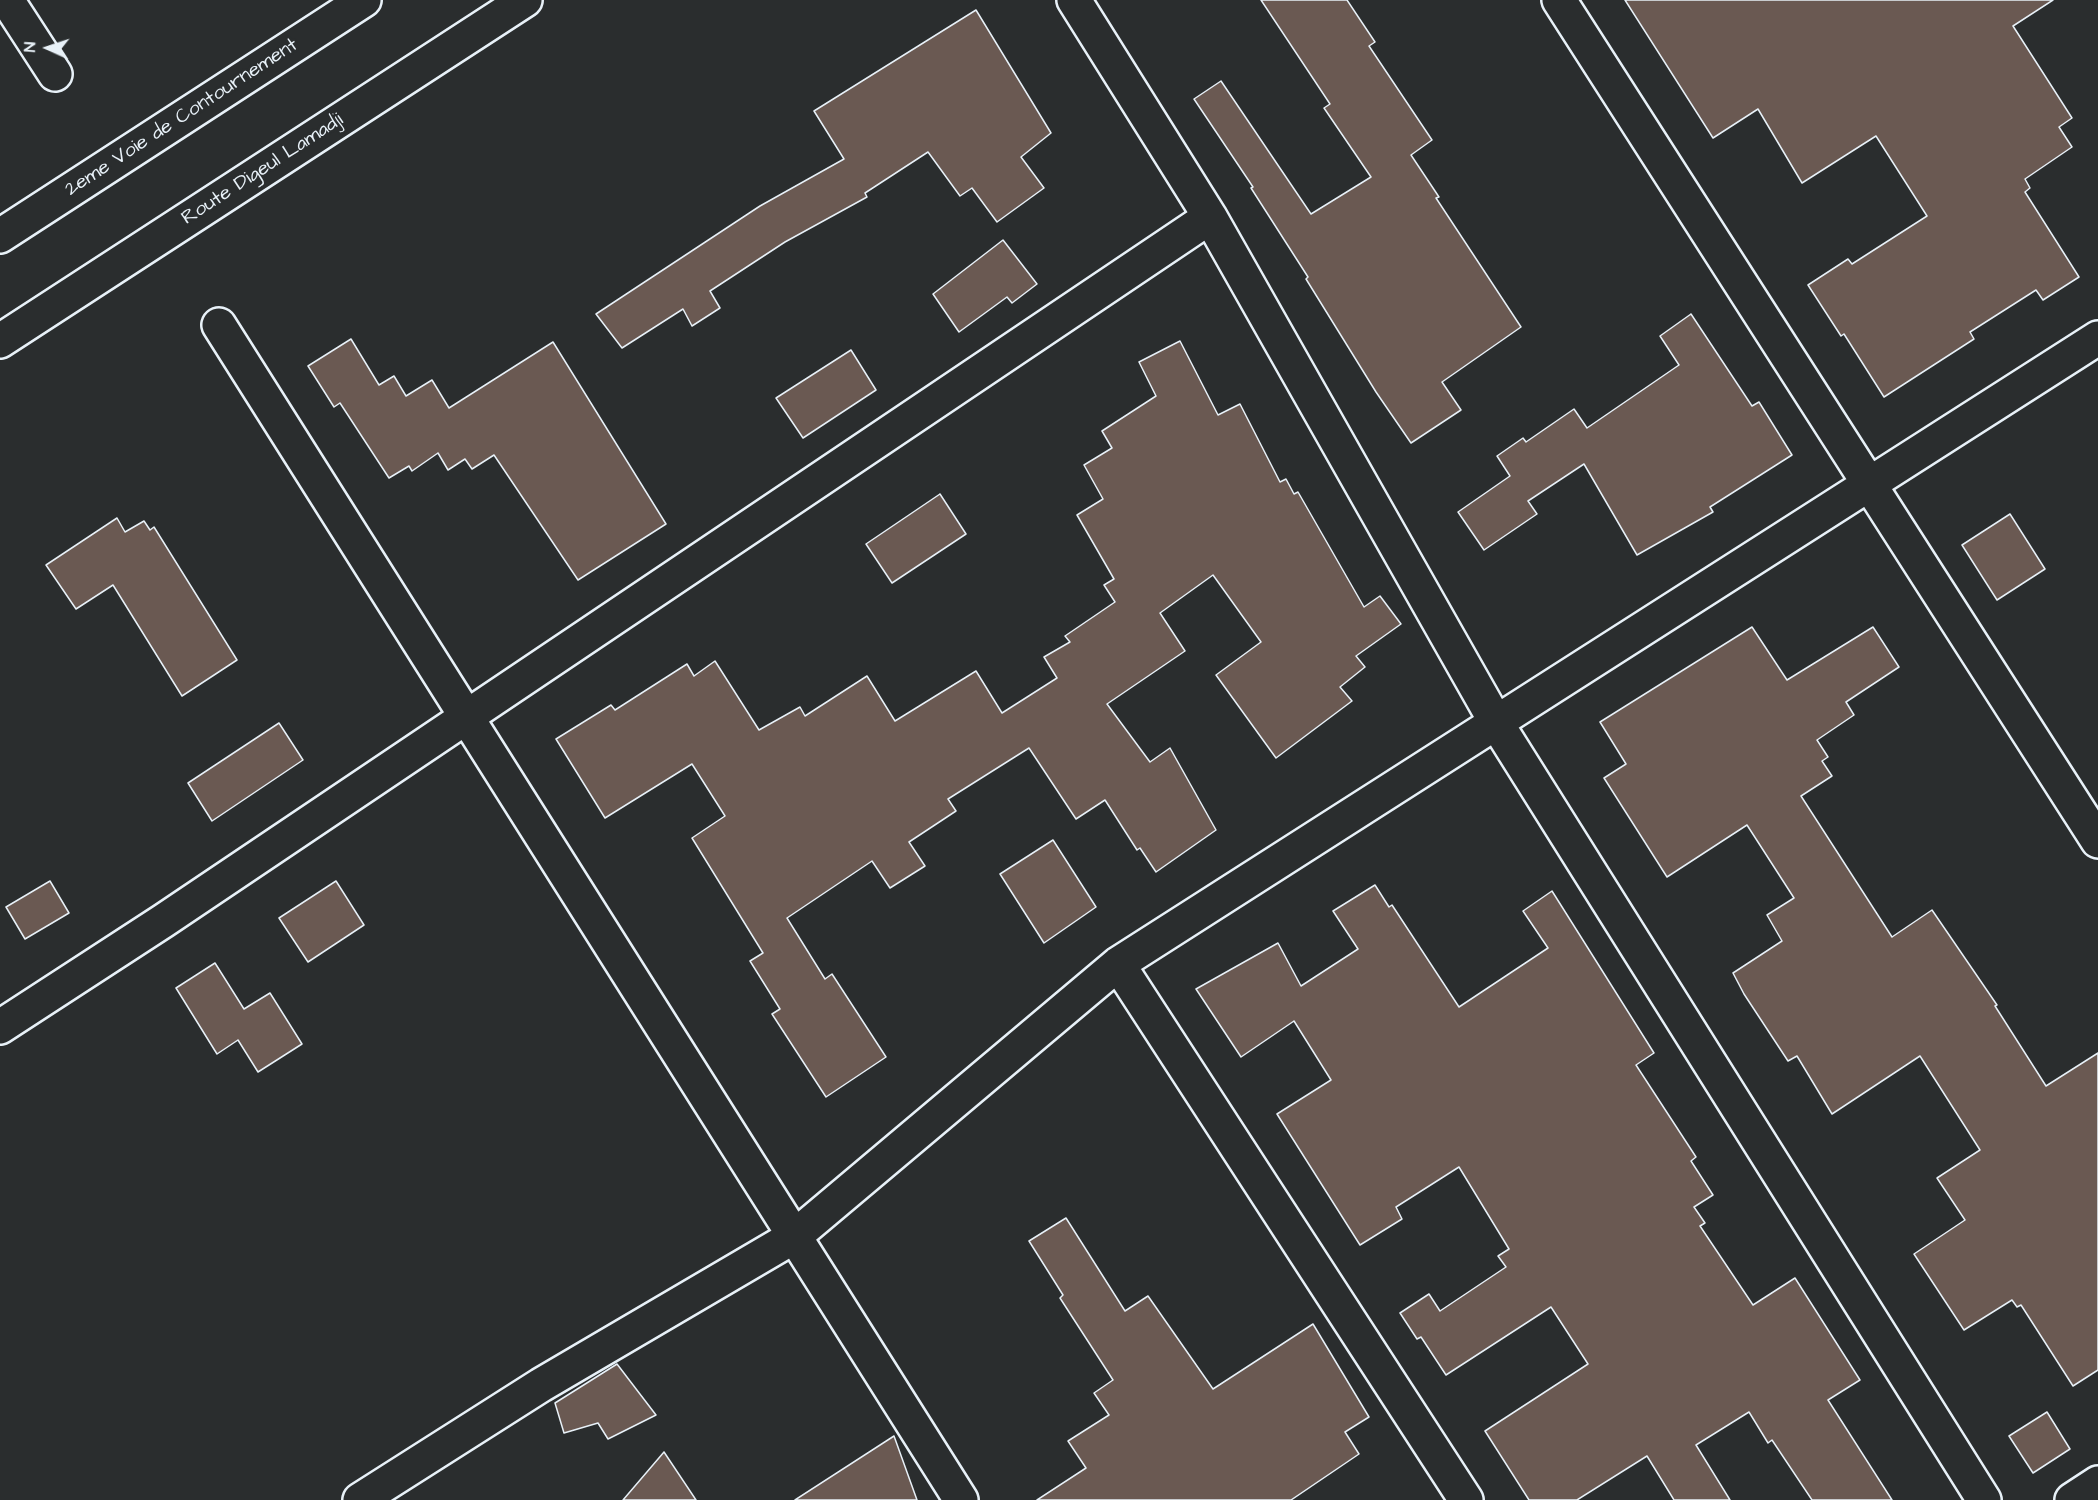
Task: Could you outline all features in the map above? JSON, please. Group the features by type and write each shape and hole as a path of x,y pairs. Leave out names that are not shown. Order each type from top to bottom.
{"street":[{"path":"7,0 56,74"},
{"name":"2eme Voie de Contournement","path":"0,236 364,0"},
{"name":"Route Digeul Lamadji","path":"0,341 525,0"},
{"path":"1074,0 1210,217 1497,724 1984,1500"},
{"path":"1558,0 2098,841"},
{"path":"0,1027 163,921 1210,217"},
{"path":"219,325 961,1500"},
{"path":"380,1494 542,1385 795,1236 1118,964 2098,338"},
{"path":"1118,964 1466,1500"},
{"path":"2072,1500 2098,1483"}],"building":[{"path":"1261,0 1347,0 1375,42 1369,46 1432,140 1411,155 1439,197 1436,198 1521,327 1442,382 1461,410 1411,443 1376,392 1306,279 1308,277 1251,188 1253,187 1194,99 1221,81 1311,214 1371,177 1324,108 1330,104"},
{"path":"1625,0 2053,0 2013,26 2072,118 2059,127 2072,147 2025,179 2030,188 2025,192 2079,277 2043,300 2036,290 1970,332 1974,339 1884,397 1844,334 1841,336 1808,285 1848,259 1852,264 1927,216 1876,136 1802,183 1758,109 1713,138"},
{"path":"976,10 1051,133 1021,157 1044,188 997,222 972,188 960,196 928,152 865,193 867,197 785,242 710,291 720,308 692,326 683,309 622,348 596,314 760,206 844,159 814,111"},
{"path":"1003,240 1037,284 1012,303 1007,297 959,332 933,294"},
{"path":"1691,314 1752,406 1759,402 1792,455 1710,507 1713,512 1637,555 1584,464 1528,501 1537,514 1484,550 1458,512 1510,476 1497,456 1523,438 1526,442 1574,409 1587,428 1679,365 1660,336"},
{"path":"351,339 379,385 394,376 406,396 432,380 449,408 553,342 666,524 578,580 494,455 472,469 465,459 448,470 438,453 412,471 409,466 389,478 340,403 334,407 308,366"},
{"path":"1180,341 1218,415 1240,404 1280,482 1286,479 1294,494 1298,492 1364,607 1380,596 1401,624 1356,656 1365,667 1340,687 1352,701 1276,758 1216,675 1261,642 1213,575 1160,613 1185,651 1107,704 1150,762 1170,748 1216,830 1156,872 1140,848 1137,850 1105,800 1076,819 1029,748 948,799 956,811 909,842 925,866 890,888 872,861 787,918 825,979 832,974 886,1057 826,1097 772,1014 780,1009 750,961 763,953 692,838 725,816 692,764 605,818 556,739 611,705 615,710 687,664 694,676 715,661 759,730 800,707 805,716 867,676 895,721 976,671 1002,713 1057,678 1044,657 1070,642 1065,636 1115,602 1104,585 1114,579 1077,515 1103,499 1084,465 1112,448 1102,431 1156,396 1139,362"},
{"path":"851,350 876,390 803,438 776,398"},
{"path":"940,494 966,534 892,583 866,544"},
{"path":"2010,514 2045,569 1997,600 1962,545"},
{"path":"117,518 125,532 144,521 150,530 154,527 237,660 182,696 113,585 76,609 46,565"},
{"path":"1752,627 1787,680 1873,627 1899,667 1846,702 1854,715 1817,740 1828,757 1822,761 1832,776 1801,796 1892,937 1932,910 1997,1005 1995,1006 2046,1086 2098,1053 2098,1370 2073,1386 2021,1305 2017,1307 2012,1300 1964,1330 1914,1254 1965,1220 1937,1178 1980,1150 1920,1056 1832,1114 1797,1056 1788,1061 1744,994 1733,973 1782,941 1767,915 1794,898 1747,825 1667,877 1604,778 1626,764 1600,722"},
{"path":"279,723 303,760 212,821 188,783"},
{"path":"1053,840 1096,907 1044,943 1000,874"},
{"path":"50,881 69,913 25,939 6,907"},
{"path":"336,881 364,925 308,962 279,918"},
{"path":"1375,885 1389,907 1392,905 1459,1007 1548,948 1523,911 1552,891 1654,1053 1636,1065 1696,1157 1691,1161 1713,1195 1694,1207 1705,1223 1700,1226 1753,1305 1795,1278 1860,1380 1828,1400 1892,1500 1812,1500 1772,1440 1768,1443 1749,1412 1696,1445 1730,1500 1674,1500 1647,1456 1577,1500 1529,1500 1485,1431 1588,1364 1551,1307 1446,1375 1421,1337 1417,1339 1400,1313 1429,1294 1440,1311 1506,1267 1498,1256 1509,1249 1459,1167 1396,1207 1402,1219 1360,1245 1277,1114 1331,1080 1294,1021 1241,1057 1196,989 1278,943 1301,986 1358,949 1333,911"},
{"path":"215,963 244,1009 270,993 302,1044 258,1072 238,1040 217,1054 176,988"},
{"path":"1066,1218 1125,1311 1148,1296 1213,1389 1313,1324 1369,1417 1345,1432 1359,1454 1291,1500 1037,1500 1086,1468 1068,1441 1109,1415 1094,1393 1113,1380 1060,1298 1063,1295 1029,1241"},
{"path":"617,1364 656,1415 608,1439 598,1423 564,1433 555,1403"},
{"path":"2047,1412 2070,1449 2033,1473 2009,1436"},
{"path":"894,1436 917,1500 795,1500"},
{"path":"664,1452 696,1500 623,1500"}]}
